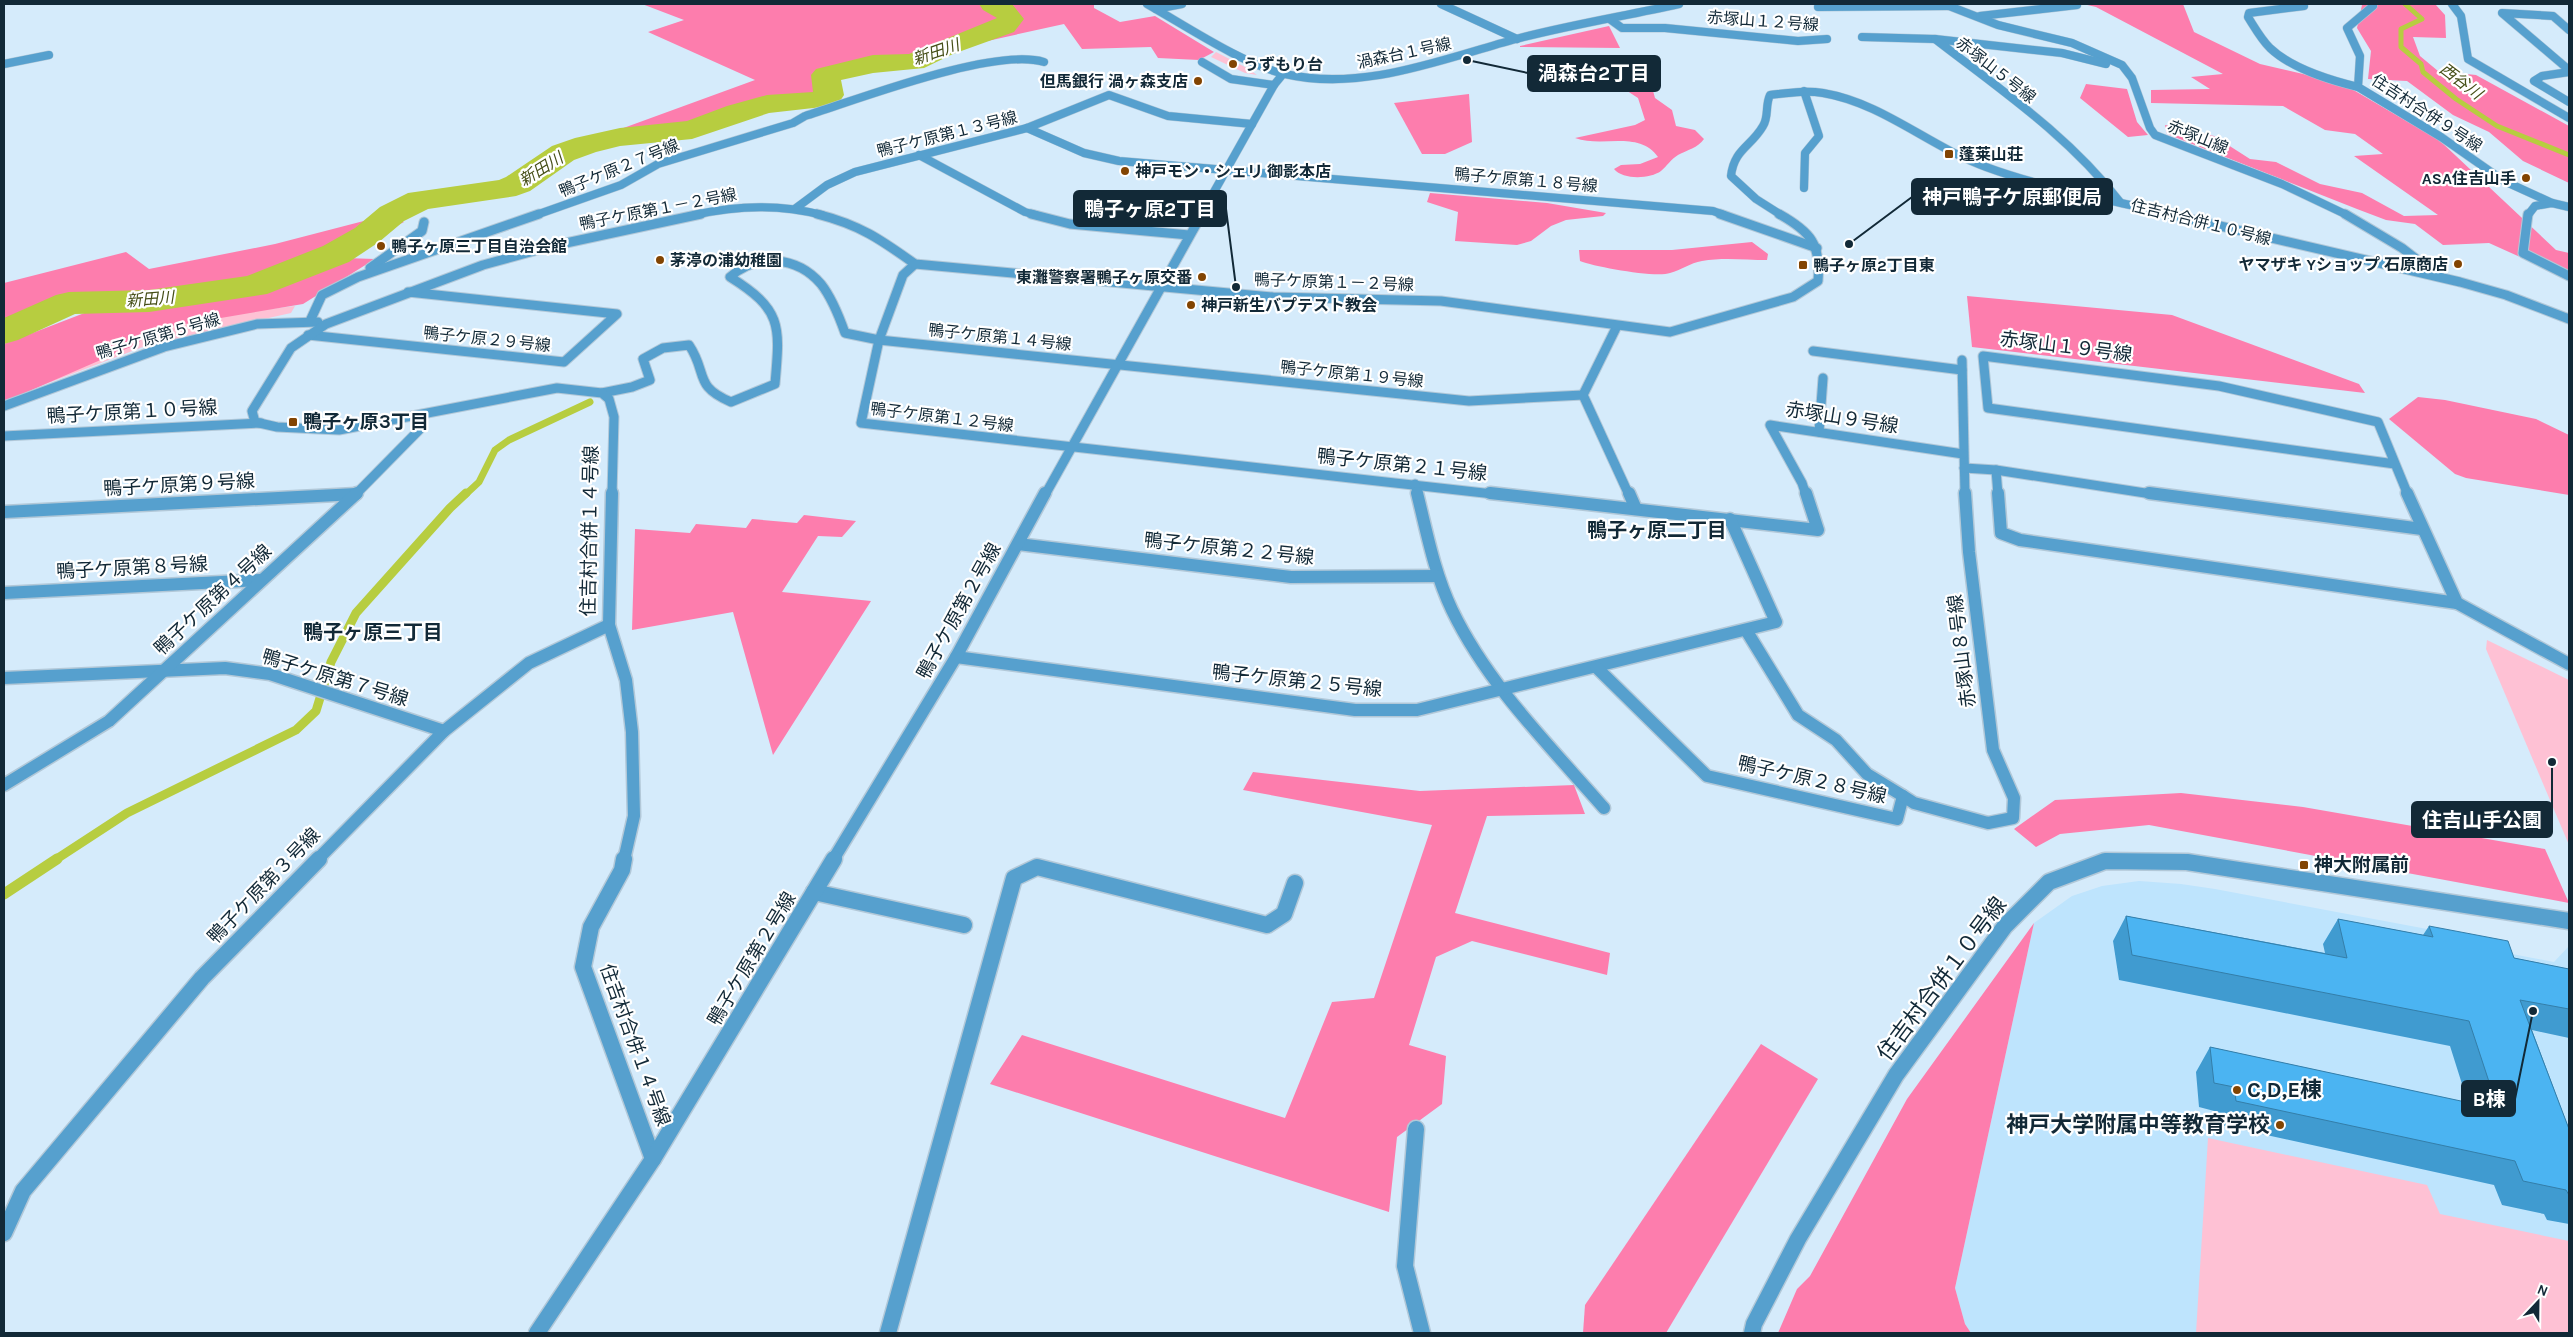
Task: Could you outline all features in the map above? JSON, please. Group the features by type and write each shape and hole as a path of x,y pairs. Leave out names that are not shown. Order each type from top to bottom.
{"street":[{"name":"渦森台１号線","path":"1147,4 1255,64 1283,74 1318,79 1378,76 1517,39 1679,4"},
{"path":"1156,9 1182,4"},
{"path":"1441,4 1517,39"},
{"path":"2313,4 2301,5 2288,10 2249,13 2248,17 2270,50 2338,81 2358,87"},
{"name":"住吉村合併９号線","path":"2372,4 2373,6 2347,28 2358,46 2362,64 2358,87 2441,137 2504,181 2552,203 2569,207"},
{"path":"2452,4 2463,19 2464,51 2468,60 2569,118"},
{"path":"1818,7 1948,5"},
{"name":"赤塚山線","path":"1948,5 1998,25 2072,43 2122,65 2132,78 2150,128 2156,135 2338,209 2389,239 2438,276"},
{"path":"1977,16 2077,5"},
{"path":"2569,30 2553,16 2502,13 2569,71"},
{"name":"赤塚山１２号線","path":"1611,20 1622,28 1665,28 1798,41 1827,39"},
{"path":"1862,37 1884,36 1935,39"},
{"name":"赤塚山５号線","path":"1935,39 2062,53 2103,63 2132,78"},
{"name":"赤塚山５号線","path":"1935,39 2074,147 2109,186 2120,202"},
{"path":"4,64 49,55"},
{"name":"鴨子ケ原２７号線","path":"310,321 322,295 358,277 621,185 658,164 794,123 805,116 963,67 986,66 1035,58 1044,62"},
{"path":"1202,62 1231,79 1274,85"},
{"path":"2569,71 2542,76 2534,81 2569,102"},
{"name":"鴨子ケ原第２号線","path":"653,1159 956,657 1070,448 1162,288 1189,235 1274,85 1283,74"},
{"path":"1804,188 1805,153 1818,138 1819,133 1804,91 1788,91 1770,95 1766,102 1766,120 1763,128 1738,153 1731,163 1731,176 1758,201 1804,227 1817,248"},
{"name":"住吉村合併１０号線","path":"1804,91 1844,96 1961,157 1991,170 2438,276 2506,295 2569,319"},
{"name":"鴨子ケ原第１３号線","path":"796,208 827,185 855,172 1027,128 1109,94 1168,116 1252,124"},
{"name":"鴨子ケ原第１８号線","path":"1027,128 1084,152 1119,161 1713,211 1817,248"},
{"path":"919,155 1025,212 1070,224 1189,235"},
{"path":"2552,203 2535,206 2528,214 2523,253 2569,276"},
{"name":"鴨子ケ原第１－２号線","path":"326,324 408,292 518,254 712,211 765,206 796,208 836,218 867,231 915,264 1162,288 1273,296 1442,300 1670,332 1793,297 1808,289 1818,280 1821,263 1817,248"},
{"path":"358,277 422,231 424,222"},
{"name":"鴨子ケ原第１４号線","path":"602,393 632,387 650,380 643,359 663,348 689,344 696,353 701,382 718,398 731,402 775,384 779,332 777,320 756,292 730,277 736,270 750,261 767,259 790,264 815,278 825,292 844,333 879,340 1118,364"},
{"name":"鴨子ケ原第１２号線","path":"915,264 903,275 879,340 860,423 1070,448"},
{"name":"鴨子ケ原２９号線","path":"308,335 564,362 617,314 408,292"},
{"name":"鴨子ケ原第５号線","path":"4,406 164,347 257,324 310,321 326,324"},
{"path":"326,324 291,348 252,411 255,422 277,427 339,430 557,388 602,393"},
{"path":"1617,326 1583,395 1636,509"},
{"name":"赤塚山８号線","path":"1813,351 1962,365 1963,454 1969,552 1993,750 2014,798 2013,818 1988,822 1914,803 1903,796"},
{"name":"赤塚山１９号線","path":"2395,464 2247,442 2120,428 1988,408 1983,356 2219,386 2378,422 2422,529 2457,604"},
{"name":"鴨子ケ原第１９号線","path":"1118,364 1469,401 1583,395"},
{"path":"1819,432 1823,378"},
{"name":"住吉村合併１４号線","path":"602,393 609,399 614,417 609,625 626,680 632,732 634,816 622,870 591,927 583,967 653,1159"},
{"name":"鴨子ケ原第４号線","path":"4,784 109,721 356,494 422,427 418,416"},
{"name":"鴨子ケ原第１０号線","path":"4,436 261,423"},
{"name":"赤塚山９号線","path":"1730,520 1818,530 1802,483 1770,424 1963,454"},
{"name":"鴨子ケ原第２１号線","path":"1070,448 1415,484 1730,520"},
{"path":"1964,468 1996,470 2138,492 2422,529"},
{"path":"1996,470 2002,533 2020,540 2457,604 2569,664"},
{"path":"1415,484 1437,576 1460,628 1503,691 1604,808"},
{"name":"鴨子ケ原第９号線","path":"4,512 356,494"},
{"name":"鴨子ケ原第２５号線","path":"956,657 1356,710 1416,710 1503,691 1776,622 1730,520"},
{"name":"鴨子ケ原第２２号線","path":"1018,544 1291,577 1437,576"},
{"name":"鴨子ケ原第８号線","path":"4,594 261,580"},
{"name":"鴨子ケ原第３号線","path":"4,1233 23,1190 202,978 444,731 529,663 609,625"},
{"name":"鴨子ケ原２８号線","path":"1596,667 1707,776 1897,819 1903,796 1868,774 1836,740 1798,715 1746,630"},
{"name":"鴨子ケ原第７号線","path":"4,678 224,668 270,674 444,731"},
{"name":"住吉村合併１０号線","path":"1752,1333 1754,1324 1798,1238 1896,1075 2005,926 2049,882 2105,861 2187,862 2569,921"},
{"path":"888,1333 1014,878 1037,867 1266,925 1284,914 1295,883"},
{"path":"814,892 964,925"},
{"path":"1416,1129 1405,1266 1422,1333"},
{"path":"537,1333 653,1159"}],"shaded area":[{"path":"642,4 1094,4 1094,8 1120,22 1155,16 1214,52 1199,60 1158,58 1151,47 1082,49 1064,24 820,78 821,93 673,128 607,134 755,80 648,32 684,20"},
{"path":"2083,4 2183,4 2194,32 2260,64 2333,81 2350,88 2439,140 2556,250 2569,253 2569,279 2489,243 2443,245 2415,224 2386,220 2167,134 2165,125 2214,136 2250,159 2276,162 2320,184 2362,193 2404,216 2438,215 2354,156 2383,154 2355,134 2325,130 2283,106 2151,103 2151,90 2210,89 2191,77 2223,74 2096,7"},
{"path":"2358,4 2435,4 2445,15 2446,38 2413,37 2420,56 2438,71 2476,75 2569,126 2569,183 2523,161 2489,132 2453,115 2407,81 2368,79 2371,51 2357,28 2362,5"},
{"path":"1609,26 1620,48 1520,47 1520,46"},
{"path":"1216,52 1257,75 1245,73 1211,57"},
{"path":"1624,72 1652,87 1655,98 1672,110 1676,126 1695,130 1704,139 1696,147 1681,153 1661,171 1650,176 1630,177 1618,173 1614,169 1621,165 1640,164 1658,157 1641,144 1620,141 1586,141 1575,138 1635,125 1645,120 1638,98 1618,85 1619,73"},
{"path":"2086,84 2127,89 2137,122 2148,135 2128,137 2080,98"},
{"path":"1469,94 1472,142 1445,154 1422,154 1394,103"},
{"path":"1430,193 1547,203 1606,213 1603,216 1566,220 1551,226 1531,241 1517,245 1455,241 1458,212 1427,202"},
{"path":"383,216 404,222 362,243 345,258 375,259 303,304 156,329 135,345 4,402 4,344 100,307 71,299 4,323 4,283 126,252 149,269 275,244"},
{"path":"1752,242 1768,254 1767,260 1710,260 1698,262 1674,272 1663,274 1611,269 1580,261 1579,250 1672,250"},
{"path":"1967,296 2172,315 2359,384 2365,393 1972,347"},
{"path":"295,306 291,313 148,345 4,400 156,329 246,312"},
{"path":"2418,397 2445,400 2536,419 2569,435 2569,495 2466,478 2455,474 2389,419"},
{"path":"804,515 856,521 842,537 818,536 782,592 871,601 773,755 733,612 632,630 635,529 690,533 696,524 746,528 752,519 797,523"},
{"path":"2487,640 2569,680 2569,845 2486,649"},
{"path":"1253,772 1420,791 1574,785 1585,814 1487,816 1455,913 1610,953 1607,975 1472,941 1436,957 1409,1045 1446,1056 1442,1104 1397,1137 1389,1212 990,1084 1022,1035 1285,1118 1332,1002 1374,998 1432,825 1243,790"},
{"path":"2181,793 2303,807 2545,849 2569,903 2149,825 2060,834 2036,847 2014,829 2055,800"},
{"name":"神戸大学附属中等教育学校","path":"2139,881 2215,889 2443,932 2465,945 2554,962 2569,946 2569,1333 1971,1333 1965,1324 1955,1288 2034,923 2072,896 2102,886"},
{"path":"2034,923 1955,1288 1965,1324 1971,1333 1778,1333 1797,1289 1810,1276 1907,1099"},
{"path":"1761,1044 1818,1079 1666,1333 1583,1333 1585,1305"},
{"path":"2208,1138 2427,1185 2440,1214 2569,1241 2569,1333 2196,1333"}],"building":[{"path":"2126,916 2347,958 2338,919 2433,937 2429,926 2508,941 2514,958 2569,969 2569,1009 2520,1000 2569,1129 2569,1195 2566,1190 2523,1181 2515,1161 2236,1101 2234,1087 2214,1083 2210,1047 2498,1109 2469,1021 2132,955"}],"waterway":[{"name":"新田川","path":"4,332 69,303 149,301 254,286 336,254 367,235 392,214 420,200 504,189 518,184 563,153 586,145 620,137 692,130 738,112 767,104 820,100 829,95 826,75 873,64 914,62 943,48 1004,26 1011,19 1004,10 992,4"},
{"name":"西谷川","path":"2405,4 2422,19 2401,29 2401,47 2421,64 2423,72 2456,99 2497,126 2569,155"},
{"path":"465,495 479,482 495,450 509,440 590,402"},
{"path":"55,860 127,813 296,730 316,711 331,662 356,613 450,508 466,493"},
{"path":"4,894 57,859"}],"place":[{"name":"渦森台2丁目","path":"1467,60"},
{"name":"うずもり台","path":"1233,64"},
{"name":"但馬銀行 渦ヶ森支店","path":"1198,81"},
{"name":"蓬莱山荘","path":"1949,154"},
{"name":"神戸モン・シェリ 御影本店","path":"1125,171"},
{"name":"ASA住吉山手","path":"2526,178"},
{"name":"神戸鴨子ケ原郵便局","path":"1849,244"},
{"name":"鴨子ヶ原三丁目自治会館","path":"381,246"},
{"name":"茅渟の浦幼稚園","path":"660,260"},
{"name":"ヤマザキ Yショップ 石原商店","path":"2458,264"},
{"name":"鴨子ヶ原2丁目東","path":"1803,265"},
{"name":"東灘警察署鴨子ヶ原交番","path":"1202,277"},
{"name":"鴨子ヶ原2丁目","path":"1236,287"},
{"name":"神戸新生バプテスト教会","path":"1191,305"},
{"name":"鴨子ヶ原3丁目","path":"293,422"},
{"name":"住吉山手公園","path":"2552,762"},
{"name":"神大附属前","path":"2304,865"},
{"name":"B棟","path":"2533,1011"},
{"name":"C,D,E棟","path":"2237,1090"},
{"name":"神戸大学附属中等教育学校","path":"2280,1125"}],"district":[{"name":"鴨子ヶ原二丁目","path":"1657,530"},
{"name":"鴨子ヶ原三丁目","path":"373,632"}]}
